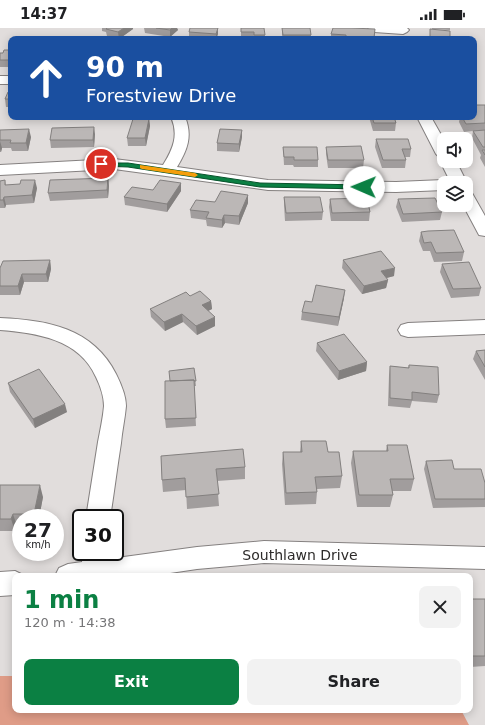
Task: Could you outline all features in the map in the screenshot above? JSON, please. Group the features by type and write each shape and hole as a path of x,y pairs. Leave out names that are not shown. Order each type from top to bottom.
{"street":[{"path":"374,28 403,32"},
{"path":"167,170 177,156 182,143 183,132 179,120"},
{"path":"426,120 437,141"},
{"path":"0,170 114,164 167,170 268,186 411,187 437,185"},
{"path":"473,209 485,231"},
{"path":"0,324 33,326 64,335 84,347 97,359 106,372 113,388 115,405 99,509"},
{"path":"408,330 485,327"},
{"name":"Southlawn Drive","path":"74,573 96,562 197,558 264,552 485,558"},
{"path":"0,584 12,583"}],"shaded area":[{"path":"0,676 12,676 12,713 463,713 469,725 0,725"}],"building":[{"path":"124,28 118,32 106,29"},
{"path":"156,28 172,28 170,30"},
{"path":"190,28 218,28 216,34 189,32"},
{"path":"241,28 264,28 265,35 254,35 254,32 241,32"},
{"path":"282,28 310,28 311,35 283,35"},
{"path":"333,28 375,29 374,36 346,36 331,34"},
{"path":"430,29 450,31 450,36 430,36"},
{"path":"4,50 8,50 8,60 0,60 0,53 3,53"},
{"path":"8,92 8,99 5,99"},
{"path":"477,105 485,105 485,123 466,124 464,120 477,120"},
{"path":"133,120 149,120 145,138 127,138"},
{"path":"373,120 395,120 396,123 374,123"},
{"path":"94,127 93,140 50,140 52,128"},
{"path":"29,129 26,143 10,143 11,140 0,140 0,130"},
{"path":"220,129 242,130 239,144 217,143"},
{"path":"485,130 485,147 483,147 473,131"},
{"path":"376,139 408,139 411,149 402,149 406,160 383,160"},
{"path":"361,146 364,160 328,160 326,147"},
{"path":"283,147 317,147 318,160 294,160 294,157 284,157"},
{"path":"108,178 107,190 48,193 50,180"},
{"path":"5,180 5,185 20,184 21,180 35,180 32,195 4,197 3,200 0,200 0,181"},
{"path":"160,180 181,183 167,204 124,197 132,187 153,190"},
{"path":"221,191 248,195 239,216 224,215 222,220 206,218 209,212 190,210 196,200 215,202"},
{"path":"284,197 320,197 323,212 286,213"},
{"path":"367,198 370,212 332,213 330,199"},
{"path":"435,198 437,202 437,212 442,212 403,214 398,199"},
{"path":"454,230 464,252 436,253 431,242 424,243 421,232 428,231"},
{"path":"381,251 395,268 381,271 388,280 364,286 343,260"},
{"path":"50,260 46,274 22,274 18,286 0,286 0,268 3,261"},
{"path":"469,262 481,288 453,289 442,264"},
{"path":"316,285 345,290 339,317 302,312 305,301 312,302"},
{"path":"200,291 211,301 202,305 215,317 196,326 182,314 164,322 150,309 186,292 190,296"},
{"path":"344,334 367,362 339,371 317,343"},
{"path":"485,350 485,367 476,351"},
{"path":"409,365 438,367 439,395 412,392 412,400 390,398 390,366 409,368"},
{"path":"194,368 196,381 170,381 169,371"},
{"path":"39,369 65,404 33,419 8,383"},
{"path":"194,380 196,418 165,419 165,381"},
{"path":"301,441 326,441 328,452 339,452 342,476 315,477 317,492 286,493 283,452 302,452"},
{"path":"387,445 407,445 414,479 390,479 393,495 359,495 353,451 388,451"},
{"path":"243,449 245,467 216,469 219,494 186,497 185,478 162,480 161,456"},
{"path":"452,460 454,469 481,469 485,483 485,499 435,499 426,461"},
{"path":"0,485 40,485 35,509 12,509 11,519 0,519"},
{"path":"473,599 485,599 485,656 473,656"}],"slow traffic":[{"path":"142,167 195,175"}],"route":[{"path":"101,164 128,165 268,186 364,187"}]}
